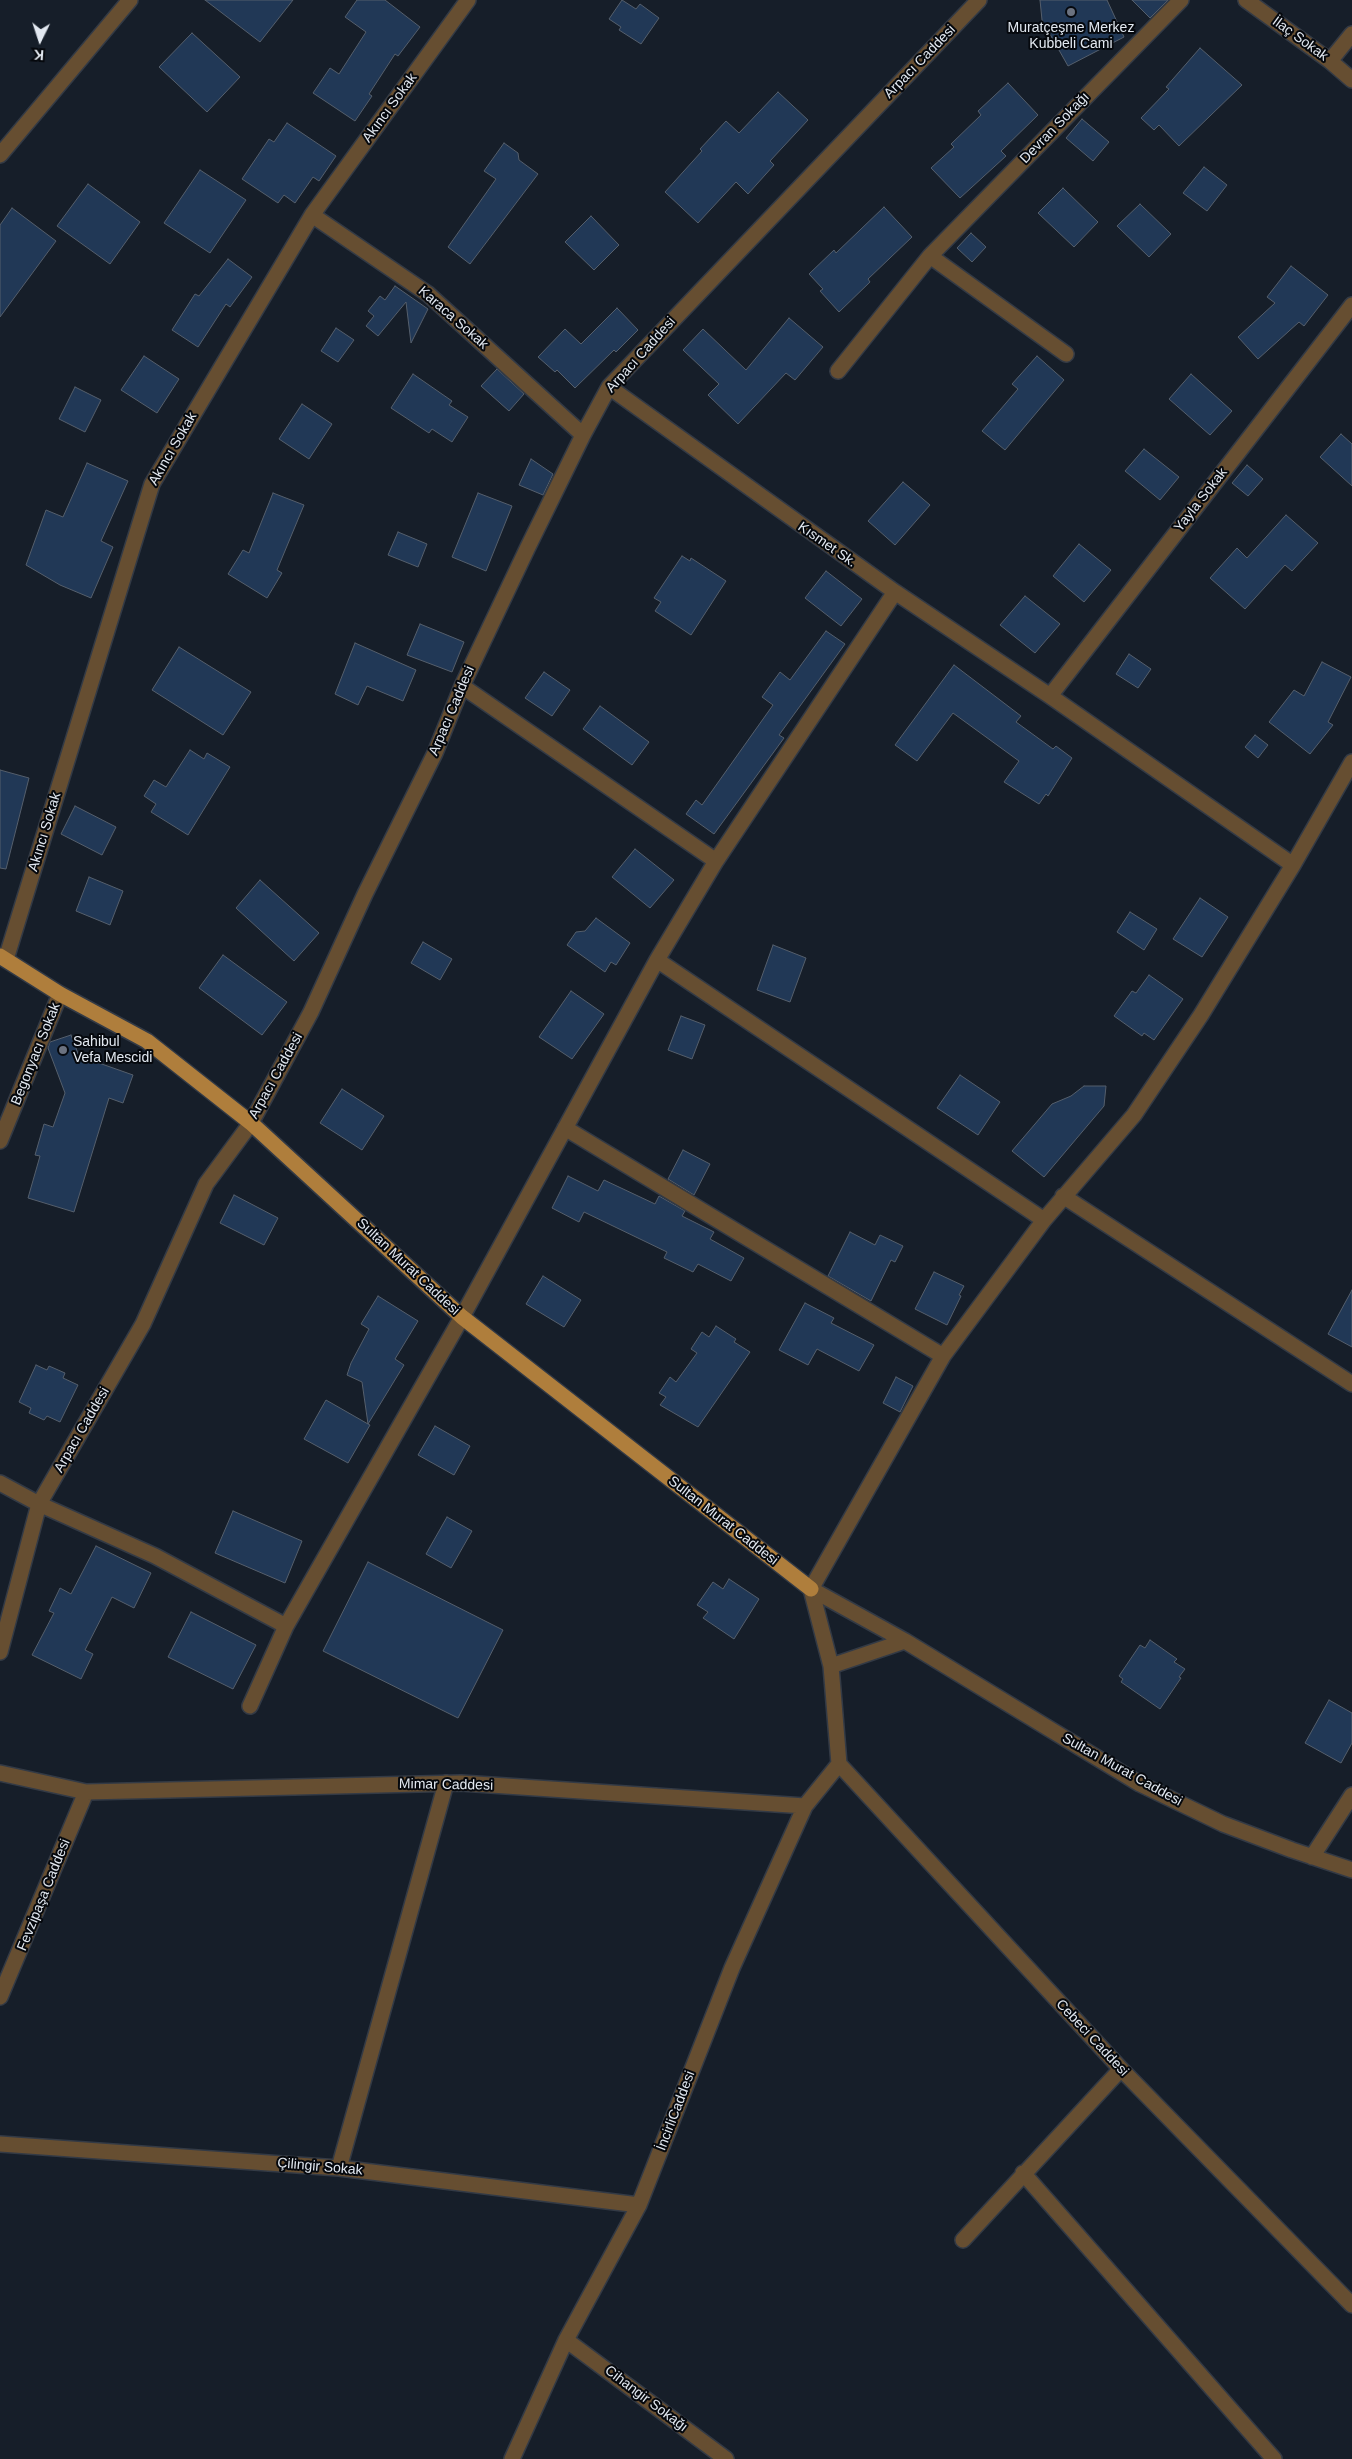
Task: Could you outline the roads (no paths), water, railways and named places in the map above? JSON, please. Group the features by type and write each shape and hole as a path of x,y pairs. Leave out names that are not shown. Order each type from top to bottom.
{"main road":[{"name":"Sultan Murat Caddesi","path":"3,957 60,994 147,1041 251,1122 462,1317 811,1589"}],"street":[{"path":"0,155 130,0"},
{"name":"Akıncı Sokak","path":"3,957 152,484 312,215 468,0"},
{"name":"Arpacı Caddesi","path":"0,1652 39,1504 143,1324 206,1184 251,1122 311,1012 365,894 435,753 462,686 583,435 609,387 979,0"},
{"name":"Devran Sokağı","path":"838,371 930,256 1181,0"},
{"name":"İlaç Sokak","path":"1246,0 1330,61 1352,80"},
{"path":"1330,61 1352,34"},
{"name":"Karaca Sokak","path":"312,215 428,294 583,435"},
{"path":"930,256 1066,354"},
{"name":"Yayla Sokak","path":"1050,696 1352,305"},
{"name":"Kısmet Sk.","path":"609,387 895,592 1050,696 1293,865"},
{"path":"250,1706 286,1626 462,1317 657,960 716,862 895,592"},
{"path":"462,686 716,862"},
{"path":"839,1764 831,1666 811,1589 943,1356 1063,1196 1134,1115 1202,1015 1293,865 1352,762"},
{"path":"657,960 1044,1220"},
{"name":"Begonyacı Sokak","path":"0,1141 60,994"},
{"path":"565,1128 943,1356"},
{"path":"1063,1196 1352,1384"},
{"path":"0,1482 39,1504 155,1556 286,1626"},
{"name":"Sultan Murat Caddesi","path":"811,1589 905,1642 1140,1784 1223,1824 1352,1870"},
{"path":"831,1666 905,1642"},
{"name":"İncirliCaddesi","path":"512,2459 566,2340 639,2205 732,1968 805,1806 839,1764"},
{"name":"Cebeci Caddesi","path":"839,1764 1121,2069 1352,2305"},
{"name":"Mimar Caddesi","path":"0,1773 86,1792 446,1783 805,1806"},
{"path":"339,2168 446,1783"},
{"name":"Fevzipaşa Caddesi","path":"0,1997 7,1966 86,1792"},
{"path":"1312,1857 1352,1795"},
{"path":"963,2240 1121,2069"},
{"name":"Çilingir Sokak","path":"0,2144 339,2168 639,2205"},
{"path":"1023,2173 1274,2459"},
{"name":"Cihangir Sokağı","path":"566,2340 726,2459"}],"place":[{"name":"Muratçeşme Merkez Kubbeli Cami","path":"1071,12"},
{"name":"Sahibul Vefa Mescidi","path":"63,1050"}]}
